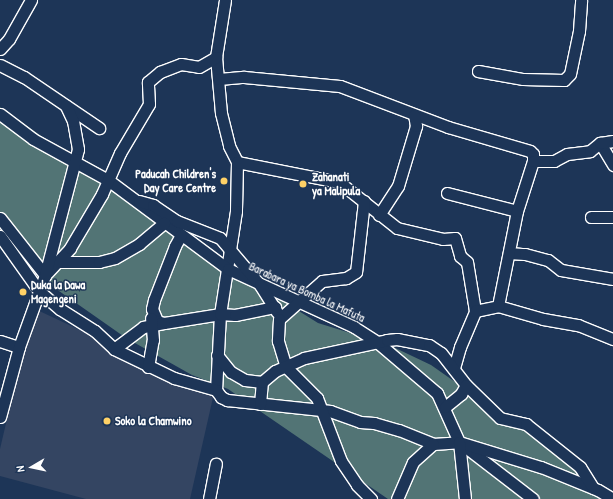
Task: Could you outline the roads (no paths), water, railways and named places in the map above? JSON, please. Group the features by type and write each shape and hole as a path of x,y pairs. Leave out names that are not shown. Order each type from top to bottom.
{"street":[{"path":"0,49 9,39 31,0"},
{"path":"478,71 523,79 564,80 570,74 578,38 581,0"},
{"path":"222,1 216,57 221,113 229,146 237,162 236,211 220,314 217,355 216,390 221,397 227,400 322,411 360,422 374,423 399,430 433,444 459,442 541,467 593,488 613,499"},
{"path":"45,275 80,232 108,180 120,153 149,104 148,82 160,72 181,64 199,67 216,57"},
{"path":"0,65 24,76 99,128"},
{"path":"219,79 244,77 340,86 414,115 530,151 533,154 533,160 517,211 498,306"},
{"path":"0,416 19,347 45,275 78,149 77,139 66,106"},
{"name":"Barabara ya Bomba la Mafuta","path":"0,114 33,140 108,180 228,269 354,327 377,342 437,393 445,407 459,442"},
{"path":"379,215 398,186 416,126 414,115"},
{"path":"533,160 554,161 567,154 590,151 600,143 613,141"},
{"path":"600,143 613,166"},
{"path":"237,162 339,182 397,228 443,239 455,238 460,256 467,262 475,311 460,347 454,368"},
{"path":"447,193 517,211"},
{"path":"132,199 153,205 177,221 220,238 231,249 260,285 275,307 279,318 278,341 286,367 318,398 341,461 357,485 371,499"},
{"path":"279,318 322,282 346,278 356,272 364,201"},
{"path":"591,216 613,217"},
{"path":"1,217 45,275"},
{"path":"57,262 99,262 115,258 139,244 164,223"},
{"path":"148,367 153,340 151,324 152,309 175,246 182,235"},
{"path":"0,236 39,292 60,309 95,330 114,349 148,367 174,378 216,390"},
{"path":"509,253 525,254 548,260 561,270 613,279"},
{"path":"475,311 498,306 543,319 578,325 613,339"},
{"path":"114,349 143,327 151,324 220,314 235,315 275,307"},
{"path":"152,309 154,318 164,323"},
{"path":"260,404 262,382 275,371 304,358 397,339 428,345 441,353 466,385 500,418 526,424 580,467 593,488"},
{"path":"0,341 19,347"},
{"path":"217,355 231,372 245,380 262,382"},
{"path":"445,407 461,394 466,385"},
{"path":"459,442 534,499"},
{"path":"459,442 465,499"},
{"path":"396,499 413,462 433,444"},
{"path":"498,473 496,461 503,456"},
{"path":"208,499 216,464"}],"place":[{"name":"Paducah Children's Day Care Centre","path":"224,181"},
{"name":"Zahanati ya Malipula","path":"303,184"},
{"name":"Duka la Dawa Magengeni","path":"23,292"},
{"name":"Soko la Chamwino","path":"107,421"}]}
